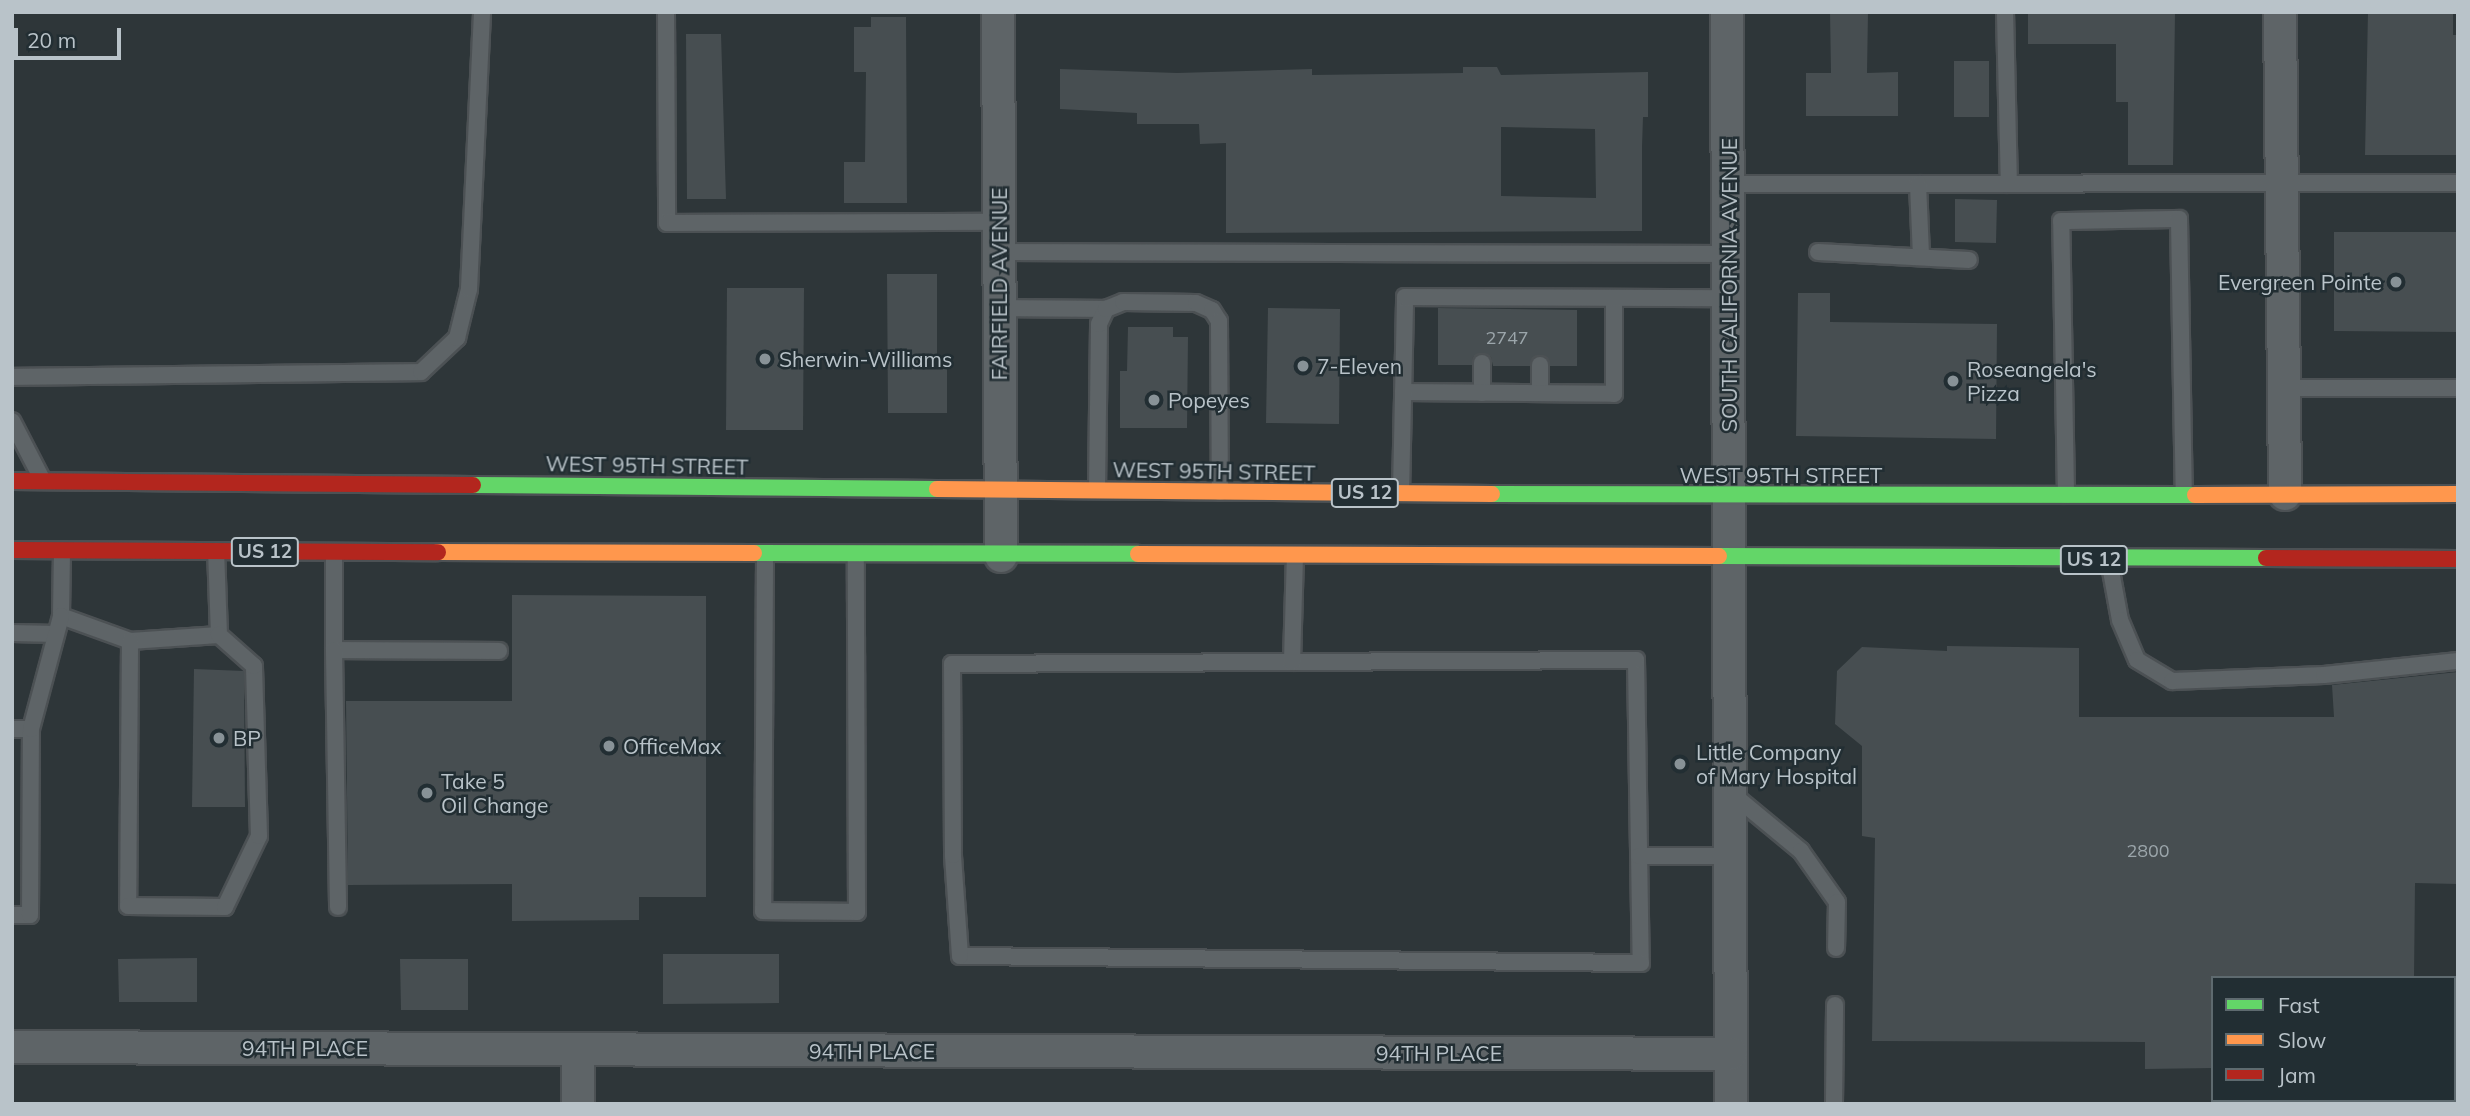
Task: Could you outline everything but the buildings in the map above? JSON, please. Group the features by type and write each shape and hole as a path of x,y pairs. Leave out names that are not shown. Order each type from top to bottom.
{"main road":[{"name":"WEST 95TH STREET","path":"12,481 1730,496 2458,494"},
{"name":"US 12","path":"12,550 1730,559 2458,559"}],"street":[{"name":"FAIRFIELD AVENUE","path":"998,12 1001,556"},
{"name":"SOUTH CALIFORNIA AVENUE","path":"1727,12 1731,1104"},
{"path":"2280,12 2285,494"},
{"name":"94TH PLACE","path":"12,1047 1731,1054"},
{"path":"578,1050 578,1104"}],"lane":[{"path":"12,377 421,372 457,338 469,289 482,12"},
{"path":"666,12 667,223 999,237 1728,254"},
{"path":"2006,12 2009,184"},
{"path":"1728,184 2458,183"},
{"path":"1917,184 1921,257"},
{"path":"2066,495 2061,221 2179,219 2184,495"},
{"path":"1818,252 1969,260"},
{"path":"1401,494 1405,297 1481,305 1539,305 1615,298 1728,298"},
{"path":"1403,392 1614,394 1615,298"},
{"path":"999,308 1106,309 1123,302 1196,303 1212,310 1219,321 1220,492"},
{"path":"1097,491 1099,324 1106,309"},
{"path":"1482,363 1482,393"},
{"path":"1540,365 1540,393"},
{"path":"2284,388 2458,388"},
{"path":"12,421 43,482"},
{"path":"12,915 30,915 31,729 61,616 62,551"},
{"path":"216,551 219,635"},
{"path":"334,552 338,907"},
{"path":"765,555 763,911 857,912 856,555"},
{"path":"1292,662 1295,557"},
{"path":"2109,560 2120,620 2137,660 2172,681 2324,675 2458,661"},
{"path":"61,616 130,640 219,635 254,666 259,836 225,907 128,906 130,640"},
{"path":"12,633 56,635"},
{"path":"334,650 499,650"},
{"path":"1636,660 1639,856 1642,963 960,956 953,855 952,664 1636,660"},
{"path":"12,729 31,729"},
{"path":"1731,793 1801,851 1837,902 1836,948"},
{"path":"1639,856 1731,856"},
{"path":"1834,1104 1835,1005"}],"traffic: fast":[{"path":"473,485 937,489"},
{"path":"1492,494 2195,495"},
{"path":"754,553 1138,554"},
{"path":"1719,556 2266,558"}],"traffic: slow":[{"path":"937,489 1492,494"},
{"path":"2195,495 2458,494"},
{"path":"438,552 754,553"},
{"path":"1138,554 1719,556"}],"traffic: jam":[{"path":"12,481 473,485"},
{"path":"12,550 438,552"},
{"path":"2266,558 2458,559"}],"place":[{"name":"Evergreen Pointe","path":"2396,282"},
{"name":"Sherwin-Williams","path":"765,359"},
{"name":"7-Eleven","path":"1303,366"},
{"name":"Roseangela's Pizza","path":"1953,381"},
{"name":"Popeyes","path":"1154,400"},
{"name":"BP","path":"219,738"},
{"name":"OfficeMax","path":"609,746"},
{"name":"Little Company of Mary Hospital","path":"1680,764"},
{"name":"Take 5 Oil Change","path":"427,793"}]}
